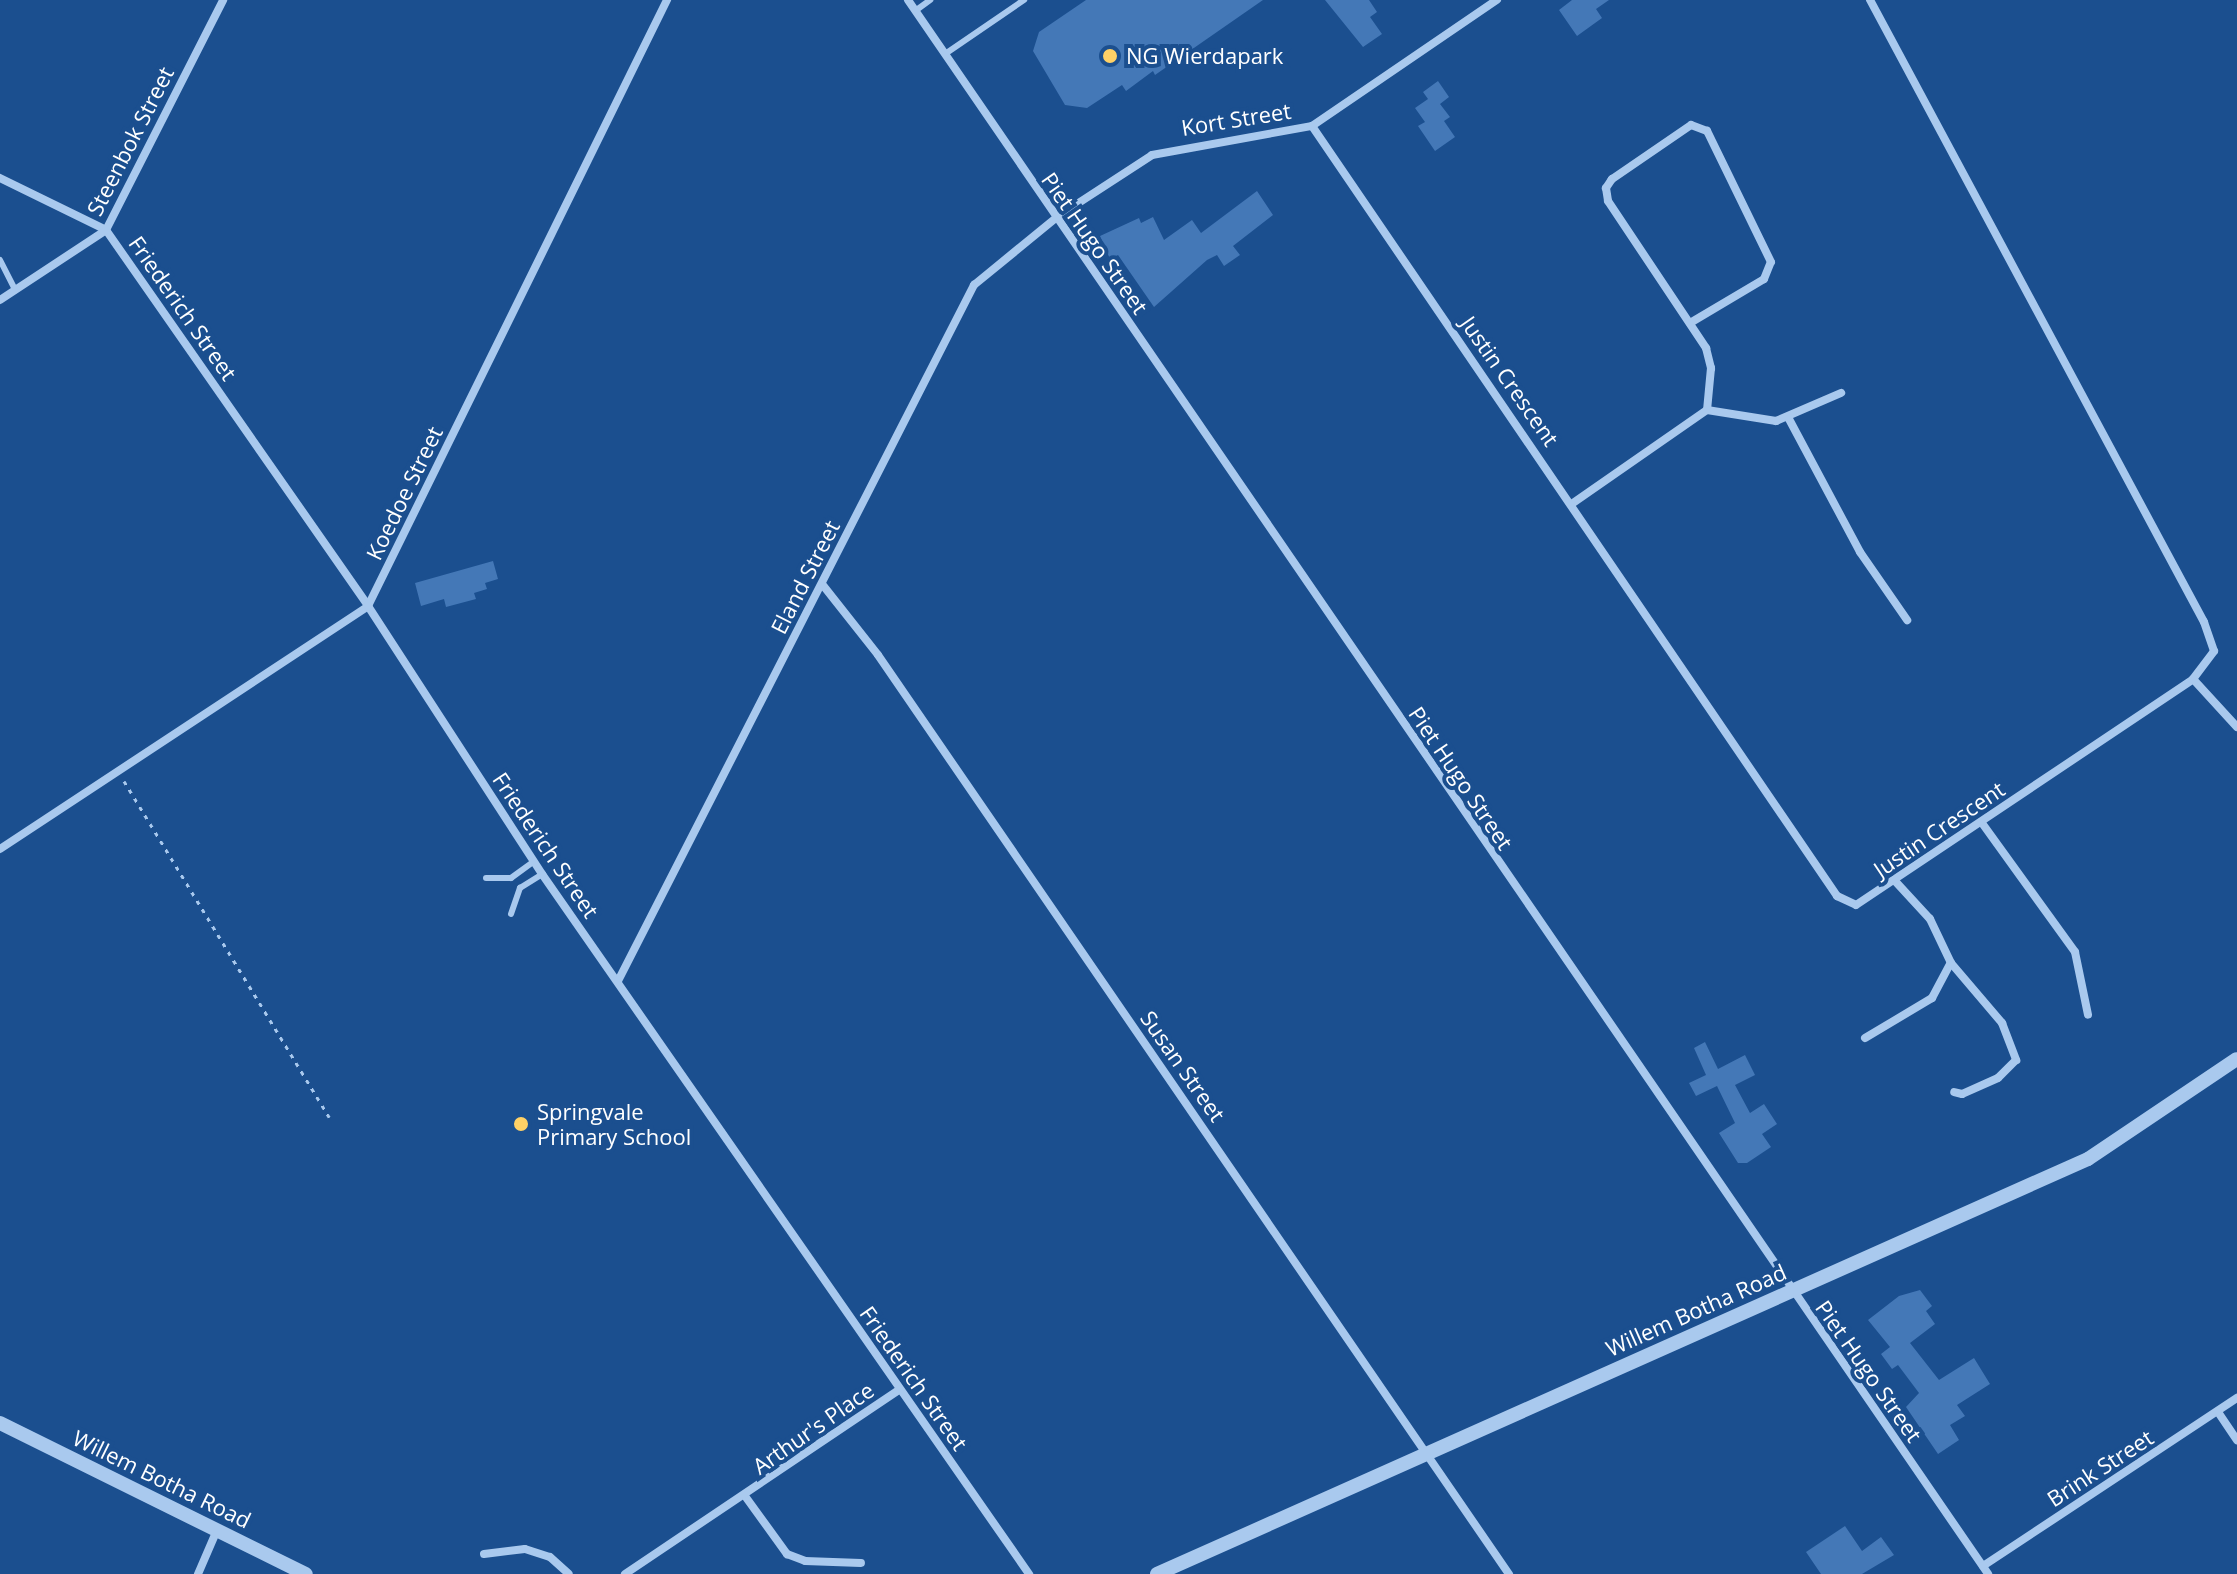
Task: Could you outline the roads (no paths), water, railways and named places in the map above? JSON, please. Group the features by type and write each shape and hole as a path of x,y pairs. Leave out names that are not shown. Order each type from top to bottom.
{"street":[{"name":"Steenbok Street","path":"0,300 106,230 223,0"},
{"name":"Koedoe Street","path":"368,606 667,0"},
{"name":"Piet Hugo Street","path":"908,0 1985,1570"},
{"name":"Kort Street","path":"1057,217 1164,150 1312,126 1497,0"},
{"name":"Justin Crescent","path":"1312,126 1573,503 1842,902 1864,903 2193,679 2214,651 2207,629 1870,0"},
{"path":"1690,323 1764,279 1771,262 1707,131 1691,125 1612,179 1606,188 1608,201 1690,323 1711,368 1707,410"},
{"name":"Friederich Street","path":"0,178 106,230 368,606 533,862 1029,1574"},
{"name":"Eland Street","path":"618,981 969,292 1057,217"},
{"path":"1573,503 1707,410 1766,420 1789,419 1841,393"},
{"path":"1789,419 1872,572 1907,620"},
{"name":"Susan Street","path":"822,584 878,655 1509,1574"},
{"path":"0,849 368,606"},
{"path":"2193,679 2237,727"},
{"path":"1982,823 2075,952 2088,1015"},
{"path":"1895,881 1930,919 1951,963 2002,1023 2016,1060 1998,1078 1962,1094 1954,1092"},
{"path":"1865,1038 1932,998 1951,963"},
{"name":"Willem Botha Road","path":"1157,1574 2094,1156 2237,1059"},
{"name":"Arthur's Place","path":"625,1574 900,1389"},
{"name":"Brink Street","path":"1985,1570 2237,1398"},
{"path":"2218,1412 2237,1440"},
{"name":"Willem Botha Road","path":"0,1423 306,1574"},
{"name":"Arthur's Place","path":"745,1496 787,1554 805,1561 861,1563"},
{"path":"198,1574 217,1530"},
{"path":"484,1554 525,1549 550,1557 569,1574"}],"lane":[{"path":"915,11 930,0"},
{"path":"945,54 1024,0"},
{"path":"0,260 15,290"},
{"path":"486,878 511,878 533,862"},
{"path":"511,914 520,888 542,874"}],"place":[{"name":"NG Wierdapark","path":"1110,56"},
{"name":"Springvale Primary School","path":"521,1124"}]}
